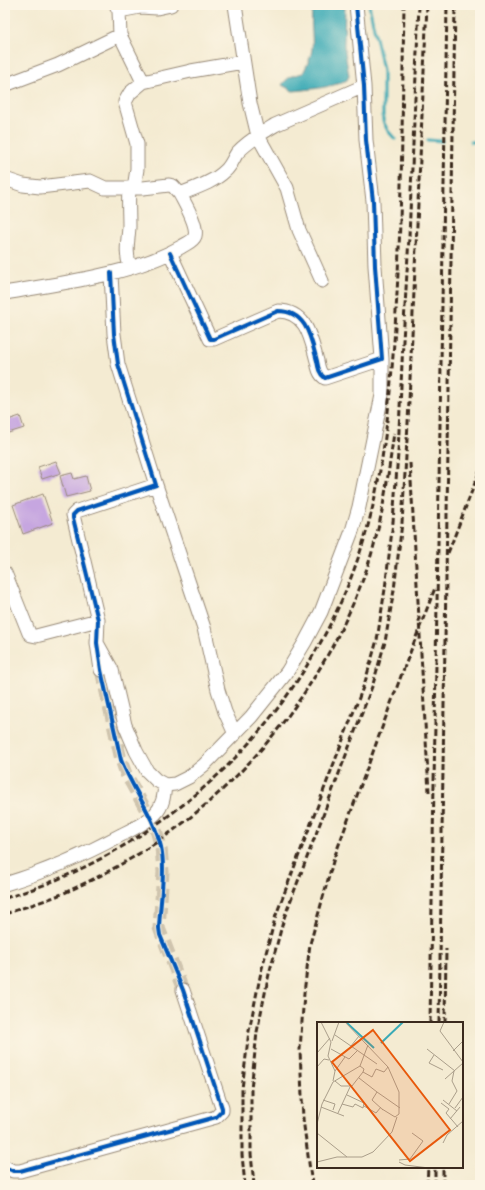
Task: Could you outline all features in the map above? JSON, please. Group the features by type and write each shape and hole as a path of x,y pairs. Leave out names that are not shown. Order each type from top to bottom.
{"street":[{"path":"143,82 120,34 117,8 157,8 171,5"},
{"path":"235,5 250,103 258,136 287,188 293,203 299,230 322,281"},
{"path":"97,643 112,670 125,725 136,751 147,771 156,780 165,785 175,784 189,777 204,765 251,717 287,672 321,612 352,531 359,507 382,395 382,359 374,266 373,201 366,140 364,86 356,5"},
{"path":"5,85 58,65 120,34"},
{"path":"130,267 127,258 126,245 129,228 131,188 137,163 137,144 125,102 127,96 143,82 191,71 243,62"},
{"path":"180,194 199,187 223,173 229,167 238,152 275,125 364,86"},
{"path":"5,179 23,185 40,187 90,180 105,188 173,186 180,194 192,217 195,235 193,240 170,253 111,273 5,294"},
{"path":"170,253 210,338 214,339 278,311 283,311 300,318 304,323 313,344 320,372 325,378 382,359"},
{"path":"111,273 114,334 118,364 156,485 204,628 218,690 225,712 235,734"},
{"path":"101,670 97,643 98,620 73,515 77,512 156,485"},
{"path":"5,573 31,635 36,636 98,620"},
{"path":"5,884 39,874 100,847 143,823 156,813 163,802 165,785"},
{"path":"5,1167 13,1172 20,1171 167,1131 216,1117 220,1114 222,1108 183,990"}],"water":[{"path":"315,5 345,5 344,46 349,76 347,80 334,85 293,91 282,85 291,77 303,73 309,61 312,44 312,15"}],"building":[{"path":"20,416 24,428 5,434 5,421"},
{"path":"56,461 61,473 42,479 38,467"},
{"path":"72,473 74,479 86,476 90,491 66,497 60,476"},
{"path":"43,494 53,523 23,534 13,505"}],"waterway":[{"path":"369,5 383,70 383,121 388,131 395,139"},
{"path":"428,140 442,141"},
{"path":"471,142 480,142"}],"tunnel":[{"path":"101,670 121,760 126,774 156,830 161,847 163,872 159,928 183,990"}],"railway":[{"path":"5,898 53,881 99,860 143,834 184,804 243,750 269,719 293,687 315,653 334,617 350,581 370,518 376,494 390,393 399,258 404,5"},
{"path":"245,1185 242,1155 242,1089 249,1031 261,972 276,915 365,682 377,640 385,589 393,522 398,453 419,5"},
{"path":"254,1185 251,1154 251,1090 257,1032 269,974 284,918 373,684 385,642 394,590 402,523 408,423 427,5"},
{"path":"430,1022 447,5"},
{"path":"439,1022 455,5"},
{"path":"5,914 52,898 70,890 119,865 157,842 192,816 225,787 255,756 283,722 309,686 332,647 363,580 382,511 394,433"},
{"path":"410,463 429,792"},
{"path":"448,553 480,470"},
{"path":"312,1185 303,1119 300,1050 304,993 310,944 334,858 435,588"},
{"path":"445,1022 446,949"},
{"path":"427,1185 428,1168"},
{"path":"435,1168 435,1185"},
{"path":"443,1168 443,1185"}],"cycle path":[{"path":"170,253 210,339 214,339 278,311 288,312 302,321 306,328 310,336 319,370 325,378 382,359 375,266 373,201 366,140 364,86 356,5"},
{"path":"5,1167 13,1171 20,1171 216,1117 222,1111 183,990 160,935 159,928 163,876 161,847 158,836 148,814 121,760 101,670 97,643 98,620 73,518 73,515 77,511 156,485 118,364 114,334 111,273"}]}
